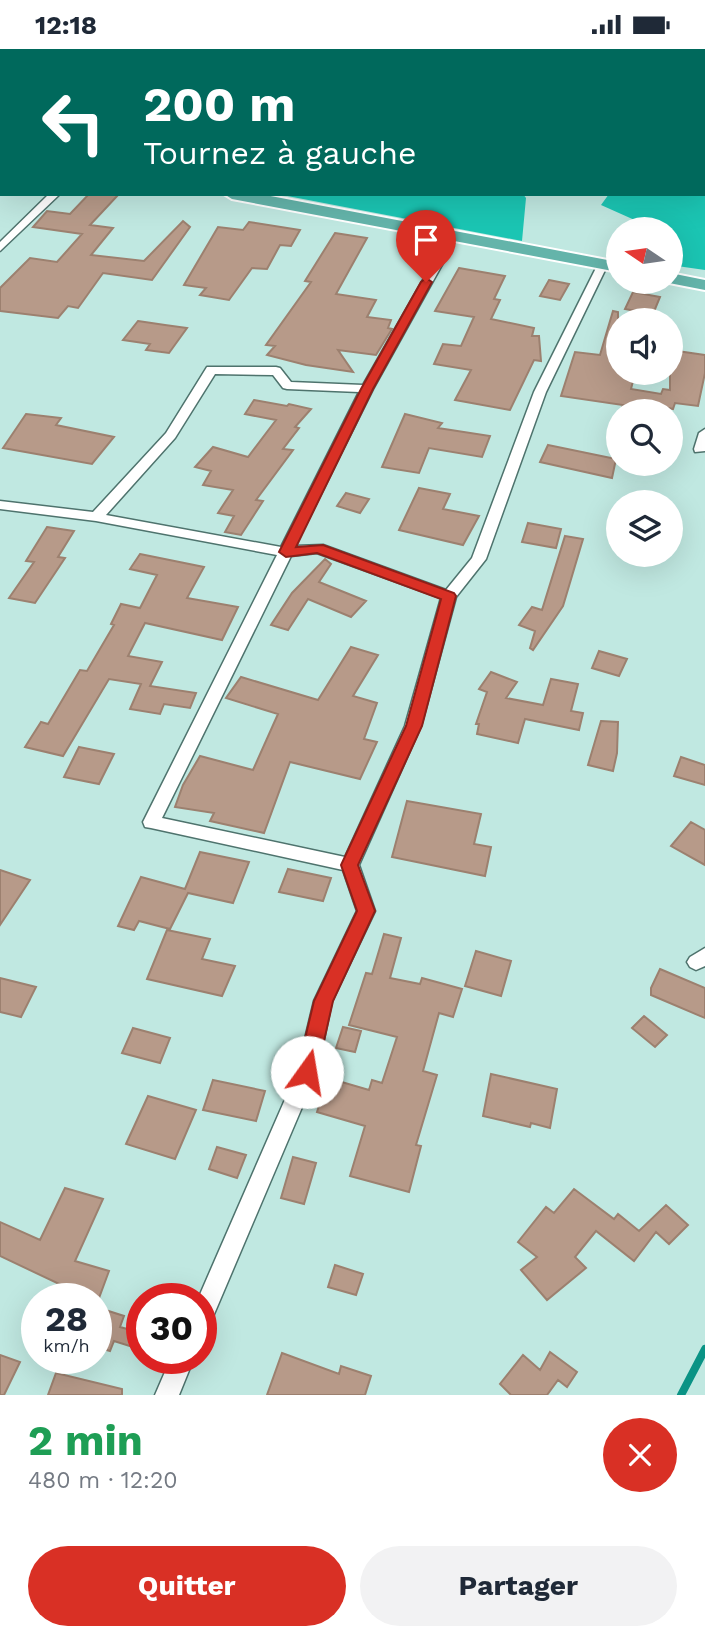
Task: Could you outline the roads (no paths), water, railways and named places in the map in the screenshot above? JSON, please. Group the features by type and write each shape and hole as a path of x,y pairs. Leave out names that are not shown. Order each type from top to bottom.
{"highway":[{"path":"243,196 606,264"},
{"path":"683,281 705,285"}],"street":[{"path":"0,249 53,196"},
{"path":"350,865 151,822 367,389 453,236"},
{"path":"216,1283 307,1072 323,1001 366,911 350,865 414,726 449,596 479,559 540,392 606,272"},
{"path":"96,517 171,435 211,369 276,371 286,386 367,389"},
{"path":"701,449 705,433"},
{"path":"0,505 96,517 286,552 318,548 449,596"},
{"path":"167,1395 176,1374"}],"waterway":[{"path":"681,1395 705,1349"}]}
